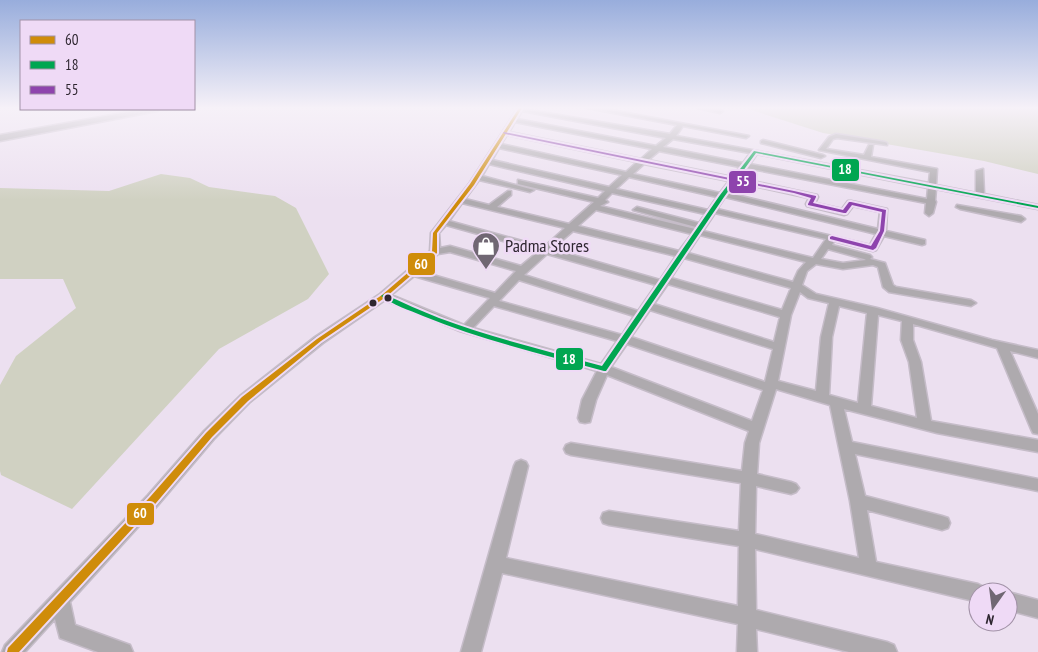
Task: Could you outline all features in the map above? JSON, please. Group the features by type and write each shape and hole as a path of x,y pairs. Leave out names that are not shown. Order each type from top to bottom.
{"street":[{"path":"435,252 435,233 477,177 501,138"},
{"path":"497,145 537,163 610,190 711,212 829,242 873,248 882,231 884,212 851,203 844,212 810,204 814,197 533,138"},
{"path":"537,163 569,138"},
{"path":"610,138 932,202"},
{"path":"466,329 545,249 669,138"},
{"path":"685,138 755,152 866,158 934,171 932,202 929,213"},
{"path":"820,157 831,138"},
{"path":"851,138 885,144"},
{"path":"763,142 932,186 1038,207"},
{"path":"866,158 871,146"},
{"path":"585,418 589,400 604,369 732,180 755,152"},
{"path":"487,161 537,163 627,174 882,231 922,242"},
{"path":"980,171 980,195"},
{"path":"477,177 699,229 835,266 878,262 882,265 888,287 893,290 971,303"},
{"path":"521,182 596,205"},
{"path":"491,207 508,193"},
{"path":"460,200 683,255 797,286 812,296 873,310 1002,346 1038,354"},
{"path":"1020,203 1023,228"},
{"path":"960,207 1022,219"},
{"path":"443,222 786,315"},
{"path":"829,242 867,257"},
{"path":"747,652 746,500 752,443 770,386 786,315 800,273 810,263 815,261 829,242"},
{"path":"12,652 153,500 209,435 245,399 319,340 384,296 435,252 450,249 520,273 644,310 779,347"},
{"path":"412,272 770,386 1001,441 1038,446"},
{"path":"384,296 406,308 466,329 604,369 757,428"},
{"path":"835,302 829,318 824,348 829,400 845,446 858,502 869,568"},
{"path":"864,408 873,310"},
{"path":"908,319 907,340 915,362 925,423"},
{"path":"1002,346 1038,429"},
{"path":"845,446 1038,485"},
{"path":"571,449 749,478 792,488"},
{"path":"471,652 522,466"},
{"path":"858,502 942,523"},
{"path":"609,518 747,540 968,591"},
{"path":"496,564 747,617 887,652"},
{"path":"60,601 68,631 123,652"},
{"path":"1018,604 1038,609"}],"shaded area":[{"path":"854,138 1038,138 1038,174 984,161"},
{"path":"161,174 190,178 209,187 275,196 296,208 329,274 308,299 219,349 72,509 1,475 0,471 0,385 16,356 76,308 63,279 0,279 0,188 109,191"}],"transit line":[{"name":"60","path":"12,652 153,500 209,435 245,399 319,340 384,296 435,252 435,233 472,185 502,138"},
{"name":"55","path":"532,138 794,192 814,197 810,204 844,212 851,203 884,211 882,231 873,248 832,238"},
{"name":"18","path":"384,296 464,329 604,369 722,196 755,152 1038,207"}],"place":[{"name":"Padma Stores","path":"486,270"}]}
